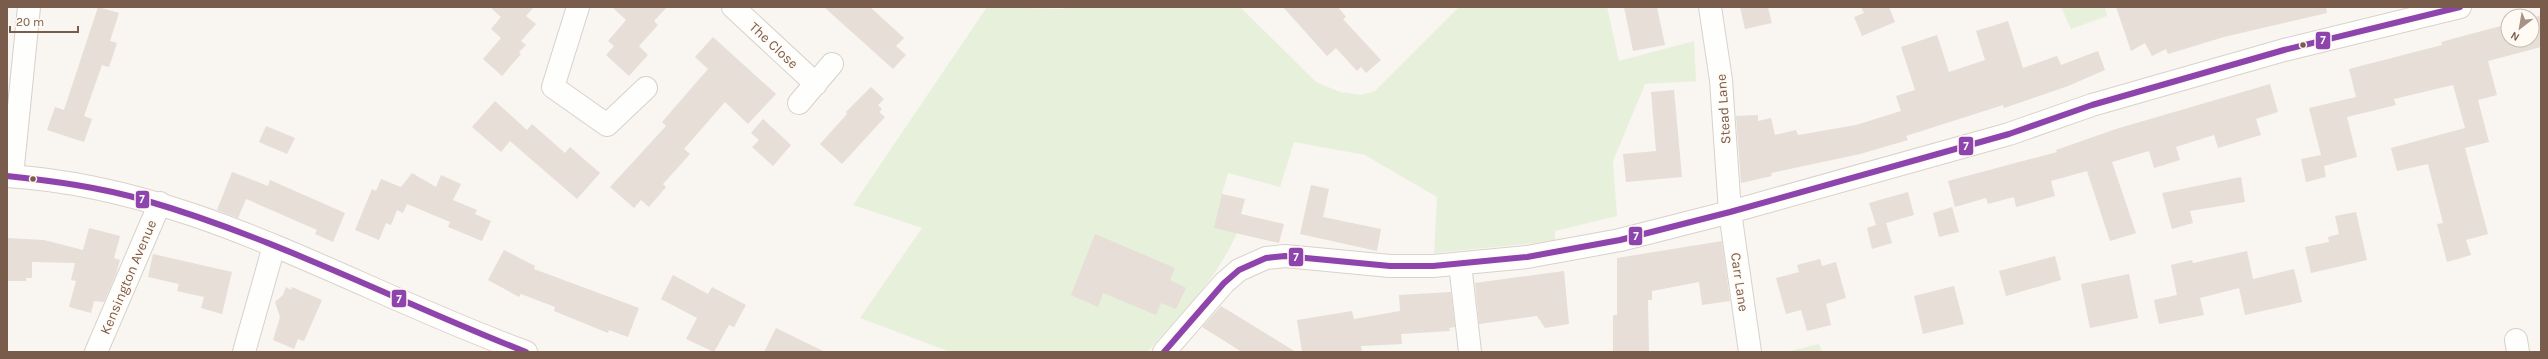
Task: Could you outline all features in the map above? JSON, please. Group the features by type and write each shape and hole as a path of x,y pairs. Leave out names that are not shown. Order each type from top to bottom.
{"street":[{"path":"29,7 9,176 82,184 160,203 274,246 474,333 526,352"},
{"path":"578,7 553,87 607,125 646,88"},
{"name":"The Close","path":"733,7 816,84"},
{"name":"Stead Lane","path":"1710,7 1721,80 1730,212"},
{"path":"1164,352 1224,283 1239,270 1266,258 1285,256 1390,266 1460,264 1528,257 1620,240 1730,212 2009,134 2092,105 2284,50 2460,7"},
{"path":"799,103 832,64"},
{"name":"Kensington Avenue","path":"96,352 160,203"},
{"name":"Carr Lane","path":"1730,212 1750,352"},
{"path":"244,352 274,246"},
{"path":"1460,264 1470,352"}],"green space":[{"path":"987,7 1063,9 1064,7 1240,7 1316,82 1340,92 1362,95 1375,91 1459,7 1607,7 1619,61 1694,41 1696,81 1645,84 1613,161 1617,216 1555,231 1555,241 1434,253 1437,197 1365,155 1294,142 1280,187 1228,173 1222,194 1237,233 1229,250 1209,281 1147,352 950,352 860,318 922,228 853,205"},
{"path":"2061,7 2105,7 2107,16 2071,29"},
{"path":"1819,344 1822,352 1786,352"}],"building":[{"path":"98,7 119,13 110,41 117,43 109,67 102,65 84,116 92,119 84,142 47,130 55,107 64,110"},
{"path":"490,7 534,7 526,16 536,24 521,41 526,45 519,52 521,54 502,76 483,59 501,38 491,29 501,17"},
{"path":"612,7 667,7 654,21 658,25 639,46 648,55 629,76 606,55 614,46 608,41 626,20"},
{"path":"824,7 870,7 904,38 896,46 906,55 893,69"},
{"path":"1283,7 1338,7 1346,17 1343,19 1381,60 1366,73 1361,67 1357,71 1336,48 1327,56"},
{"path":"1624,7 1657,7 1665,45 1633,51"},
{"path":"1740,7 1768,7 1772,23 1745,29"},
{"path":"1861,7 1889,7 1895,22 1862,36 1854,17 1864,13"},
{"path":"2116,7 2326,7 2327,13 2224,37 2168,54 2166,49 2152,56 2145,43 2131,51"},
{"path":"2540,15 2541,15 2540,47"},
{"path":"2008,21 2023,68 2057,56 2061,65 2098,51 2105,70 2068,86 2004,108 2003,105 1906,136 1908,140 1860,154 1771,173 1772,176 1741,183 1736,116 1758,115 1758,121 1771,118 1775,135 1796,130 1798,135 1856,125 1901,111 1896,96 1915,90 1901,47 1937,35 1949,72 1985,60 1976,31"},
{"path":"2500,26 2500,48 2537,48 2488,61 2497,95 2478,100 2489,142 2465,148 2488,234 2466,240 2471,255 2447,262 2437,224 2443,223 2428,164 2397,171 2391,148 2465,128 2453,85 2394,99 2396,105 2347,117 2357,157 2324,166 2326,177 2306,182 2301,159 2321,155 2309,108 2356,97 2349,69 2442,45 2441,42"},
{"path":"713,37 776,94 748,124 725,102 684,149 690,154 663,184 666,187 649,207 641,200 634,208 610,187 666,126 662,122 708,69 695,57"},
{"path":"2270,84 2278,112 2256,119 2261,135 2218,148 2214,135 2176,147 2180,160 2154,168 2149,151 2112,162 2136,233 2110,241 2087,171 2051,181 2055,196 2016,207 2014,197 1988,204 1986,198 1955,207 1948,181 2057,152 2056,150 2116,129"},
{"path":"871,87 884,99 878,105 882,109 879,112 885,117 842,164 820,144 847,114 846,112"},
{"path":"1674,90 1682,177 1626,182 1623,154 1656,151 1651,92"},
{"path":"495,101 527,130 532,124 565,153 570,147 600,173 577,199 510,141 501,152 472,127"},
{"path":"763,119 791,145 773,166 752,147 759,140 751,133"},
{"path":"266,126 295,138 287,154 259,142"},
{"path":"232,172 268,186 270,180 345,213 333,242 315,234 317,230 246,199 238,218 217,210"},
{"path":"412,173 436,187 441,175 461,184 453,200 477,210 475,214 491,221 482,241 448,227 450,222 407,204 403,213 397,210 391,225 386,223 379,240 355,230 372,189 376,191 381,179 401,187"},
{"path":"2241,177 2245,202 2190,211 2193,223 2172,229 2162,193"},
{"path":"1311,185 1329,189 1323,217 1381,229 1377,251 1300,234"},
{"path":"1908,192 1914,215 1886,223 1892,243 1872,249 1867,228 1876,225 1869,203"},
{"path":"1222,194 1245,199 1241,214 1284,224 1279,243 1214,228"},
{"path":"1952,207 1959,232 1939,237 1933,213"},
{"path":"2356,212 2367,260 2311,273 2305,247 2329,242 2328,237 2339,234 2335,216"},
{"path":"89,228 120,236 114,258 120,260 116,274 104,302 94,301 91,313 69,307 76,281 71,280 75,263 32,262 32,278 26,278 26,281 7,281 7,238 44,240 83,250"},
{"path":"1095,234 1175,268 1170,280 1186,288 1176,309 1161,303 1156,315 1103,293 1098,307 1071,295"},
{"path":"1722,241 1730,301 1702,305 1699,282 1652,291 1652,300 1648,300 1649,352 1613,352 1613,315 1617,315 1617,258"},
{"path":"504,250 535,266 534,269 639,308 628,337 609,330 608,333 554,311 555,307 521,294 519,297 488,280"},
{"path":"2247,251 2253,279 2294,269 2302,302 2245,315 2239,288 2200,298 2204,315 2159,324 2154,300 2177,295 2171,265 2192,260 2193,263"},
{"path":"153,254 232,272 222,314 201,308 204,297 177,291 179,284 148,277"},
{"path":"2055,256 2061,280 2006,296 1999,271"},
{"path":"1820,259 1822,266 1836,262 1846,298 1826,304 1831,325 1807,331 1801,310 1786,314 1776,278 1799,272 1797,265"},
{"path":"1564,271 1569,324 1545,328 1537,316 1479,324 1475,283"},
{"path":"2129,274 2138,318 2090,328 2081,284"},
{"path":"673,275 708,294 712,287 746,305 734,327 729,325 714,352 686,339 697,318 661,299"},
{"path":"1954,286 1964,324 1923,334 1914,296"},
{"path":"286,287 291,290 292,287 322,300 304,341 298,339 294,349 273,340 280,317 275,302 283,295"},
{"path":"1451,292 1455,327 1449,328 1450,331 1401,334 1402,344 1361,346 1362,352 1302,352 1297,320 1352,311 1354,319 1400,311 1399,295"},
{"path":"1221,306 1296,352 1242,352 1202,327"},
{"path":"776,328 825,352 764,352"}],"transit line":[{"name":"7","path":"1164,352 1224,283 1239,270 1266,258 1285,256 1390,266 1433,266 1527,257 1620,240 1730,212 2009,134 2092,105 2284,50 2460,7"},
{"name":"7","path":"7,176 59,182 110,191 193,215 289,252 526,352"}]}
